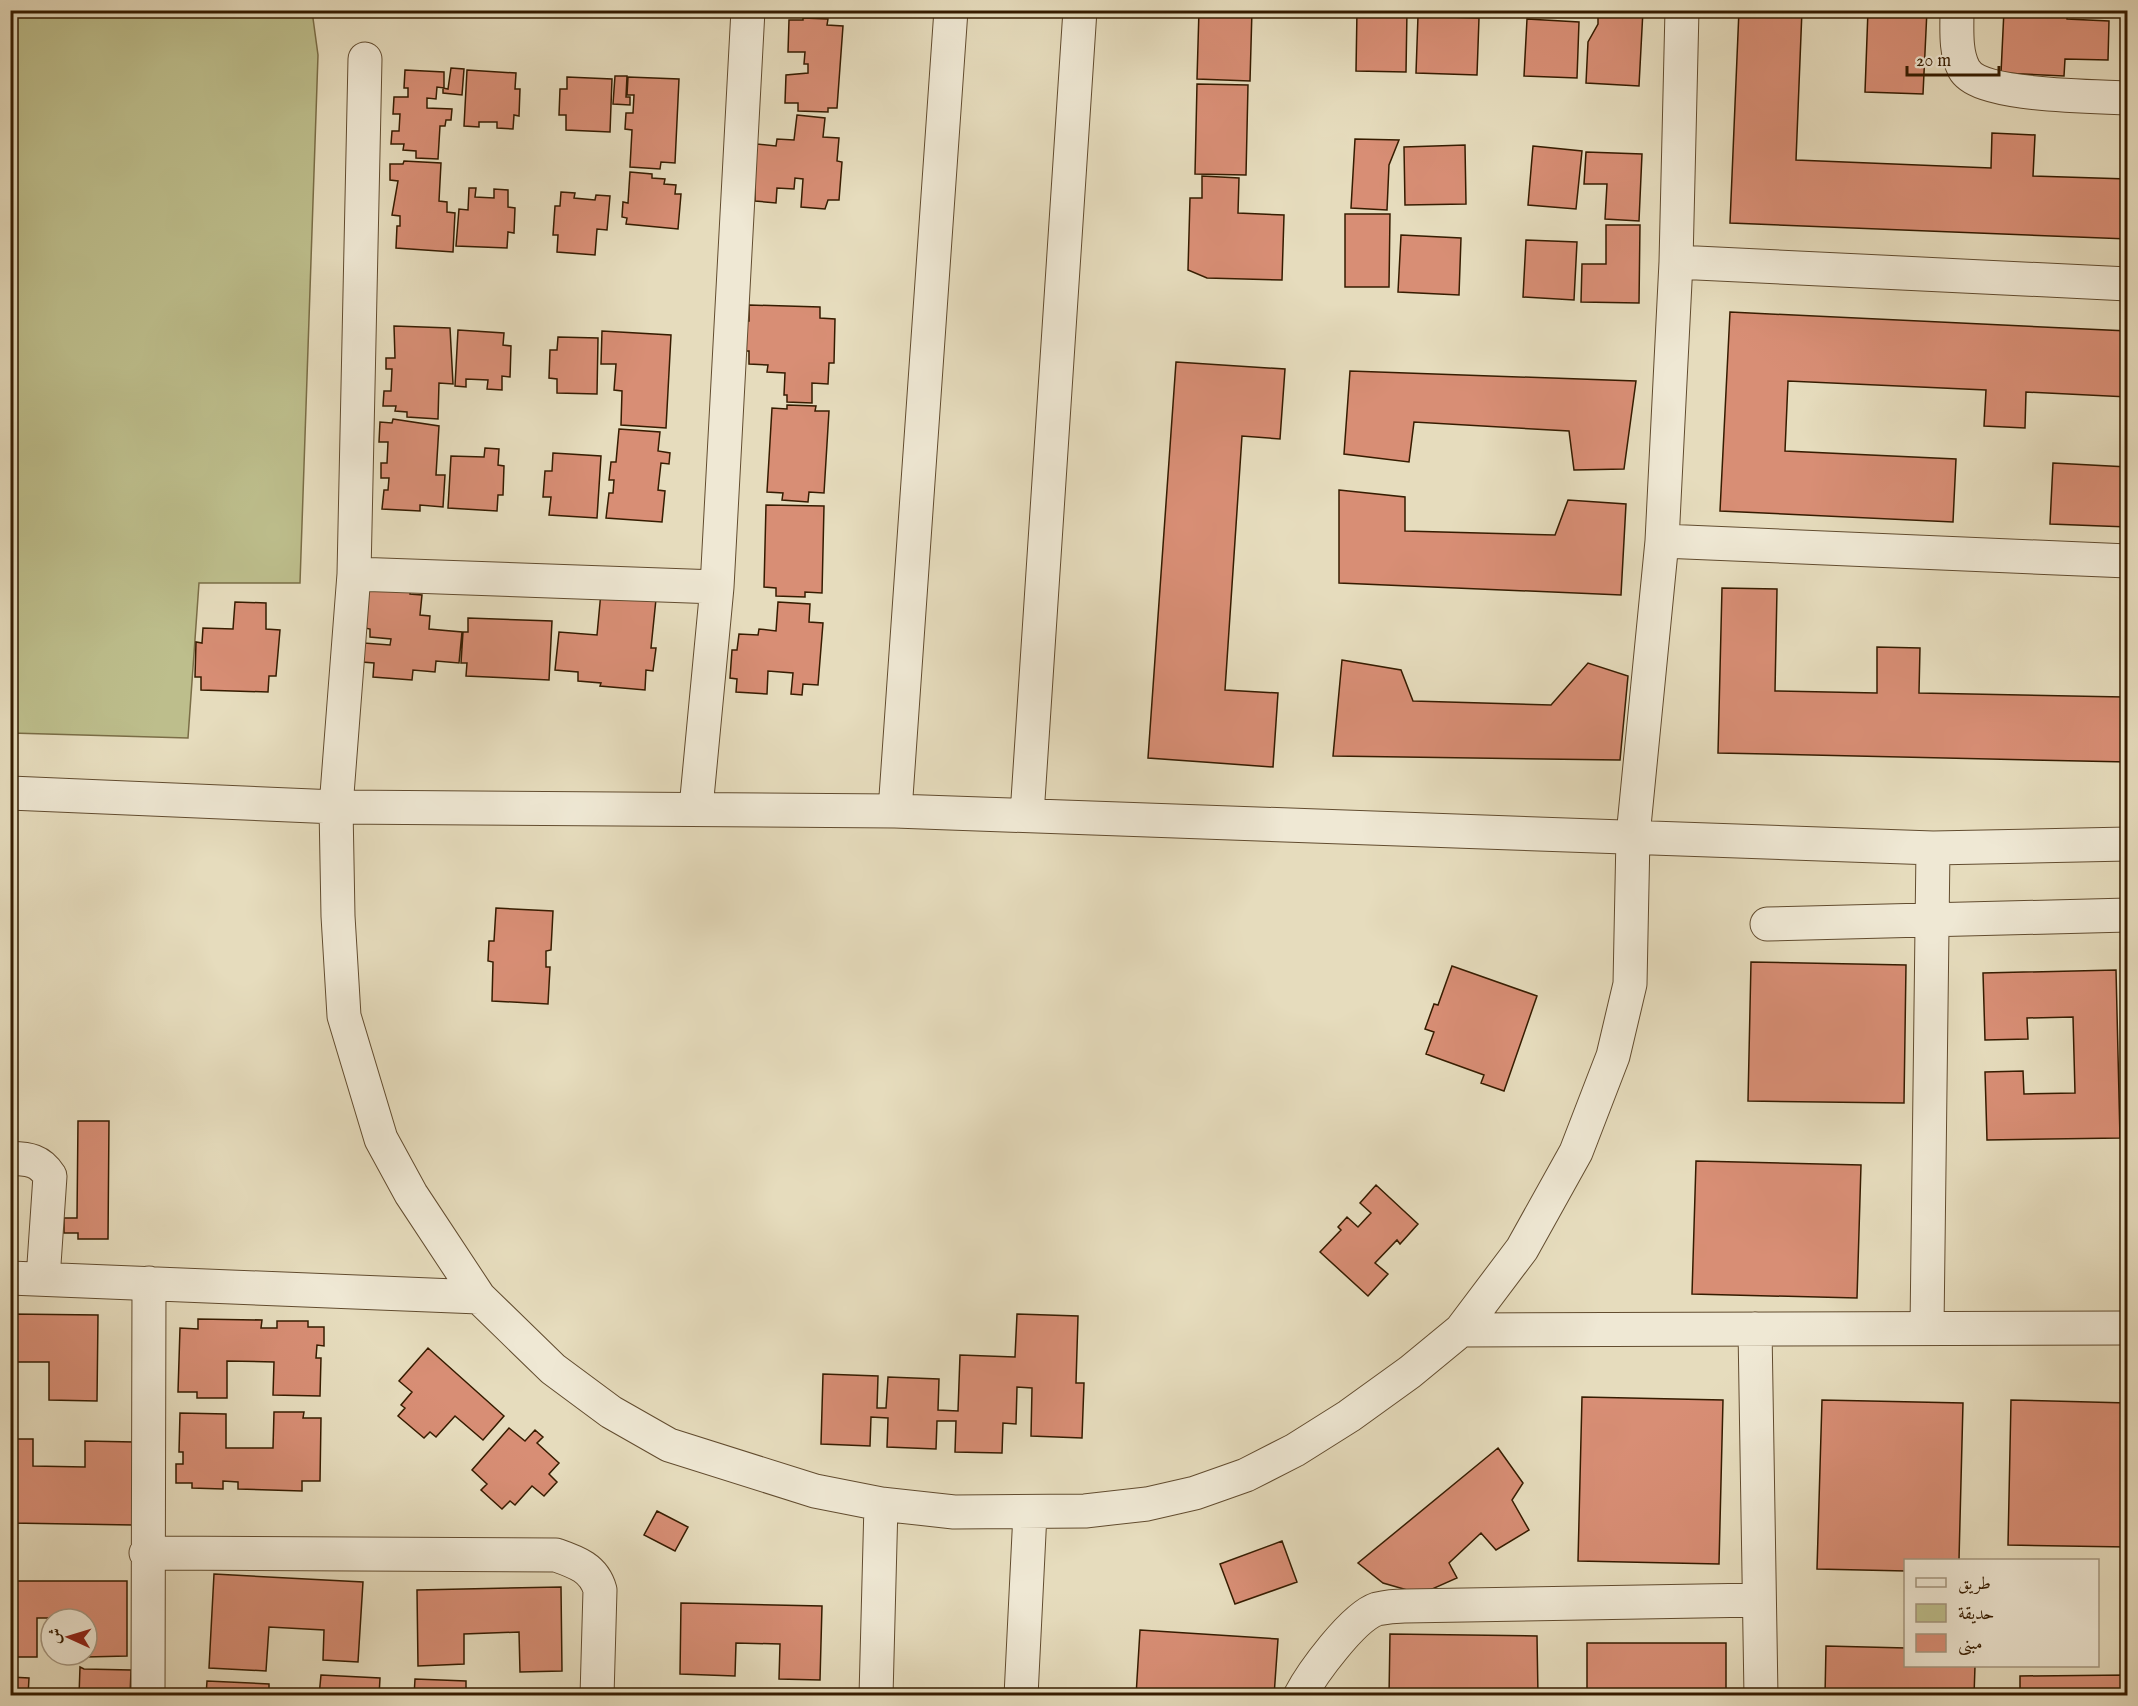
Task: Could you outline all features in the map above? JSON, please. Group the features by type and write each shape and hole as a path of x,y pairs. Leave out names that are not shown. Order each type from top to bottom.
{"street":[{"path":"696,808 717,587 748,10"},
{"path":"895,811 951,10"},
{"path":"1027,815 1080,10"},
{"path":"365,59 354,574 336,807 338,916 344,1016 362,1084 381,1139 411,1194 479,1297 553,1369 611,1412 669,1445 815,1491 881,1504 954,1512 1085,1511 1147,1504 1195,1492 1246,1475 1295,1450 1349,1416 1410,1372 1461,1330 1522,1249 1576,1152 1613,1056 1630,984 1633,836 1662,541 1676,262 1682,10"},
{"path":"1957,10 1958,55 1965,71 1975,81 2001,89 2127,98"},
{"path":"1676,262 2127,284"},
{"path":"1662,541 2127,561"},
{"path":"354,574 717,587"},
{"path":"10,793 336,807 895,811 1933,848 2127,844"},
{"path":"1927,1328 1933,848"},
{"path":"1767,924 1931,918 2127,915"},
{"path":"10,1158 34,1160 44,1166 50,1176 43,1279"},
{"path":"10,1278 479,1297"},
{"path":"148,1695 146,1553 149,1282"},
{"path":"1461,1330 2127,1328"},
{"path":"1755,1329 1761,1695"},
{"path":"876,1695 881,1504"},
{"path":"1021,1695 1030,1513"},
{"path":"146,1553 556,1555 584,1566 597,1581 600,1590 597,1695"},
{"path":"1300,1695 1307,1682 1355,1625 1376,1610 1405,1606 1759,1600"}],"green space":[{"path":"11,10 312,11 318,55 300,583 199,583 188,738 11,733"}],"building":[{"path":"805,10 836,10 835,17 805,15"},
{"path":"1199,10 1252,10 1250,81 1197,79"},
{"path":"1357,10 1407,10 1406,72 1356,71"},
{"path":"1598,10 1643,10 1639,86 1586,83 1588,42 1598,24"},
{"path":"1739,10 1802,10 1796,160 1991,168 1992,133 2035,135 2033,176 2128,179 2128,239 1730,223"},
{"path":"1868,10 1927,10 1923,94 1865,92"},
{"path":"2004,10 2067,10 2067,19 2109,21 2108,60 2065,59 2064,76 2001,73"},
{"path":"1418,16 1479,18 1477,75 1416,73"},
{"path":"803,18 828,19 827,25 843,26 837,108 828,108 828,112 798,111 798,103 785,103 786,75 808,73 808,64 804,64 805,52 788,52 789,20 803,20"},
{"path":"1527,19 1579,22 1577,78 1524,76"},
{"path":"451,68 464,69 462,95 443,93 443,88 448,89"},
{"path":"405,70 444,72 444,88 437,87 436,99 427,98 427,108 452,109 451,120 446,120 445,126 440,126 438,159 416,158 416,151 403,150 404,144 391,144 392,131 399,131 400,114 393,114 394,97 408,97 408,88 404,88"},
{"path":"467,70 516,73 515,89 520,89 519,116 514,115 513,129 497,128 497,122 479,122 479,127 464,126"},
{"path":"615,76 627,76 626,97 630,97 630,105 613,104"},
{"path":"567,77 612,79 610,132 566,130 566,115 559,115 560,89 567,89"},
{"path":"628,77 679,79 675,163 661,162 660,169 630,167 632,130 625,129 626,113 633,113 634,95 627,95"},
{"path":"1197,84 1248,85 1246,175 1195,174"},
{"path":"797,115 825,118 823,137 839,138 837,161 842,162 839,200 828,200 825,209 801,207 803,179 795,178 794,189 777,188 776,203 755,201 755,189 749,189 757,144 776,146 777,139 794,140"},
{"path":"1355,139 1399,140 1389,165 1387,210 1351,208"},
{"path":"1465,145 1466,204 1405,205 1404,147"},
{"path":"1533,146 1582,151 1576,209 1528,205"},
{"path":"1586,152 1642,154 1639,221 1605,219 1607,184 1584,184"},
{"path":"404,161 441,163 439,201 447,202 447,212 455,213 453,252 396,248 400,216 392,215 398,181 390,180 390,164 403,164"},
{"path":"630,172 652,174 652,178 665,179 664,184 676,185 675,194 681,194 678,229 626,224 627,218 622,217 623,202 628,203"},
{"path":"1202,176 1239,178 1238,213 1284,215 1282,280 1207,278 1188,270 1190,198 1202,198"},
{"path":"469,188 476,188 475,197 494,198 494,189 508,190 508,207 515,208 514,233 508,232 507,248 456,246 459,209 468,210"},
{"path":"561,192 575,193 574,198 595,200 596,195 610,196 607,230 597,229 595,255 557,252 558,235 553,235 555,206 560,206"},
{"path":"1345,214 1390,214 1389,287 1345,287"},
{"path":"1606,225 1640,225 1639,303 1581,302 1582,264 1606,264"},
{"path":"1401,235 1461,238 1459,295 1398,292"},
{"path":"1526,240 1577,242 1574,300 1523,297"},
{"path":"749,305 820,307 820,318 835,319 834,363 829,363 828,384 812,383 812,403 787,402 787,395 784,395 785,373 767,372 768,365 749,364 749,351 741,351 742,321 749,321"},
{"path":"1730,312 2128,331 2128,397 2026,392 2025,428 1984,426 1986,390 1788,381 1785,451 1956,459 1953,522 1720,511"},
{"path":"394,326 450,328 453,384 439,383 438,419 407,417 407,412 395,411 396,406 383,406 384,391 391,391 392,369 386,369 386,358 395,358"},
{"path":"458,330 504,333 503,345 511,346 510,377 502,376 502,390 487,389 488,380 466,379 466,387 455,386"},
{"path":"602,331 671,335 666,428 621,425 622,391 614,390 616,364 601,364"},
{"path":"558,337 598,338 597,394 557,393 557,379 549,378 550,350 557,350"},
{"path":"1176,362 1285,369 1280,439 1242,436 1225,690 1278,693 1273,767 1148,758"},
{"path":"1350,371 1636,381 1624,469 1574,470 1569,431 1414,422 1409,462 1344,454"},
{"path":"787,405 816,406 815,411 829,411 824,493 809,492 808,502 782,500 783,493 767,492 772,408 787,409"},
{"path":"393,419 439,426 436,475 445,475 443,507 420,505 420,511 382,509 384,490 388,490 389,478 381,478 381,463 387,463 388,442 379,442 380,422 392,423"},
{"path":"619,429 660,432 658,451 670,453 669,464 661,463 658,490 665,491 662,522 606,518 609,493 613,493 614,480 609,480 611,462 616,462"},
{"path":"485,448 499,449 498,465 504,466 503,495 498,495 497,511 448,508 451,456 484,457"},
{"path":"553,453 601,456 597,518 549,515 551,497 543,497 545,471 552,471"},
{"path":"2053,463 2128,467 2128,527 2050,524"},
{"path":"1339,490 1405,497 1405,531 1555,535 1568,500 1626,504 1621,595 1339,583"},
{"path":"766,505 824,506 822,593 805,592 805,597 776,596 776,588 764,587"},
{"path":"411,586 410,594 422,595 420,615 430,616 429,629 462,632 459,663 436,661 435,672 413,670 412,680 373,677 374,663 362,662 364,643 390,645 391,639 370,637 370,629 365,628 368,589"},
{"path":"1722,588 1777,589 1775,691 1877,693 1877,647 1920,648 1919,693 2124,697 2125,622 2128,622 2128,762 1718,753"},
{"path":"601,592 656,599 651,648 656,648 653,671 646,670 645,690 600,686 601,683 578,681 578,672 555,670 559,632 597,635"},
{"path":"235,602 266,603 266,629 280,630 276,676 269,676 268,692 201,690 201,677 195,677 196,642 202,643 203,628 233,629"},
{"path":"778,602 810,604 809,622 823,623 818,685 803,684 802,695 791,694 793,673 768,671 767,694 736,692 737,679 730,678 732,650 737,650 739,634 758,635 759,629 776,631"},
{"path":"468,618 552,621 549,680 466,676 467,663 461,663 463,632 468,632"},
{"path":"1342,660 1401,670 1413,701 1551,705 1588,663 1628,676 1620,760 1333,756"},
{"path":"496,908 553,911 551,950 546,951 546,967 550,967 548,1004 492,1001 493,962 488,961 489,941 494,941"},
{"path":"1751,962 1906,965 1904,1103 1748,1101"},
{"path":"1452,966 1537,996 1504,1091 1481,1083 1484,1075 1426,1054 1434,1032 1425,1029 1434,1004 1438,1005"},
{"path":"2116,970 2120,1138 1987,1140 1985,1072 2023,1071 2024,1094 2075,1093 2073,1017 2027,1018 2028,1039 1985,1040 1983,973"},
{"path":"78,1121 109,1121 108,1239 78,1239 78,1233 64,1233 64,1218 77,1218"},
{"path":"1696,1161 1861,1165 1857,1298 1692,1294"},
{"path":"1376,1185 1418,1224 1400,1244 1397,1240 1375,1263 1388,1274 1368,1296 1320,1252 1341,1230 1338,1227 1347,1217 1358,1227 1371,1213 1360,1203"},
{"path":"10,1314 98,1315 97,1401 49,1400 49,1362 10,1362"},
{"path":"1017,1314 1078,1316 1076,1383 1084,1383 1082,1438 1031,1436 1032,1388 1017,1387 1016,1424 1003,1423 1002,1453 955,1452 956,1421 937,1421 936,1449 887,1447 888,1418 871,1417 870,1446 821,1444 823,1374 878,1376 877,1408 886,1408 888,1377 939,1379 938,1410 958,1411 960,1355 1015,1357"},
{"path":"198,1319 262,1320 261,1328 277,1328 277,1321 308,1321 308,1327 324,1327 324,1346 317,1345 316,1358 321,1358 320,1396 273,1395 274,1362 227,1361 227,1398 197,1398 197,1392 178,1392 180,1328 198,1329"},
{"path":"428,1348 504,1416 483,1440 455,1416 436,1437 430,1432 424,1438 398,1416 405,1408 401,1405 412,1392 399,1381"},
{"path":"1582,1397 1723,1400 1719,1564 1578,1561"},
{"path":"1822,1400 1963,1403 1959,1559 1904,1559 1904,1571 1817,1569"},
{"path":"2011,1400 2128,1403 2128,1547 2008,1545"},
{"path":"274,1412 304,1412 303,1418 321,1418 320,1481 302,1481 302,1491 238,1489 238,1482 223,1481 223,1489 192,1488 192,1483 176,1483 176,1464 183,1464 183,1452 179,1452 180,1413 226,1414 226,1448 273,1448"},
{"path":"509,1428 525,1441 535,1430 543,1437 537,1443 559,1463 549,1474 557,1482 544,1496 532,1486 515,1505 510,1501 502,1509 481,1490 487,1484 472,1470"},
{"path":"10,1439 33,1439 33,1466 85,1467 85,1441 134,1442 133,1525 10,1523"},
{"path":"1498,1448 1523,1483 1512,1500 1529,1530 1496,1550 1481,1533 1449,1563 1457,1578 1421,1594 1383,1583 1358,1563"},
{"path":"657,1511 688,1527 675,1551 644,1535"},
{"path":"1282,1541 1297,1582 1235,1604 1220,1564"},
{"path":"214,1574 363,1582 358,1662 323,1660 324,1630 269,1627 266,1671 209,1668"},
{"path":"10,1581 127,1581 127,1656 99,1657 99,1607 39,1607 37,1657 10,1657"},
{"path":"561,1587 562,1671 520,1672 519,1632 464,1634 464,1664 418,1666 417,1590"},
{"path":"681,1603 822,1606 820,1680 779,1679 780,1644 736,1643 735,1676 680,1674"},
{"path":"1140,1630 1278,1639 1274,1696 1136,1696"},
{"path":"1390,1634 1537,1636 1538,1696 1389,1696"},
{"path":"1587,1643 1726,1643 1726,1696 1587,1696"},
{"path":"1826,1646 1904,1648 1904,1667 1975,1667 1974,1696 1825,1696"},
{"path":"80,1667 131,1670 130,1696 79,1696"},
{"path":"321,1675 380,1678 379,1696 319,1696"},
{"path":"2128,1675 2128,1696 2020,1696 2020,1676"},
{"path":"10,1677 29,1678 28,1696 10,1696"},
{"path":"415,1679 466,1681 466,1696 414,1696"},
{"path":"207,1681 269,1684 269,1696 206,1696"},
{"path":"519,1690 563,1692 563,1696 519,1696"},
{"path":"729,1690 730,1696 676,1696 676,1691"},
{"path":"780,1694 819,1694 819,1696 780,1696"}]}
